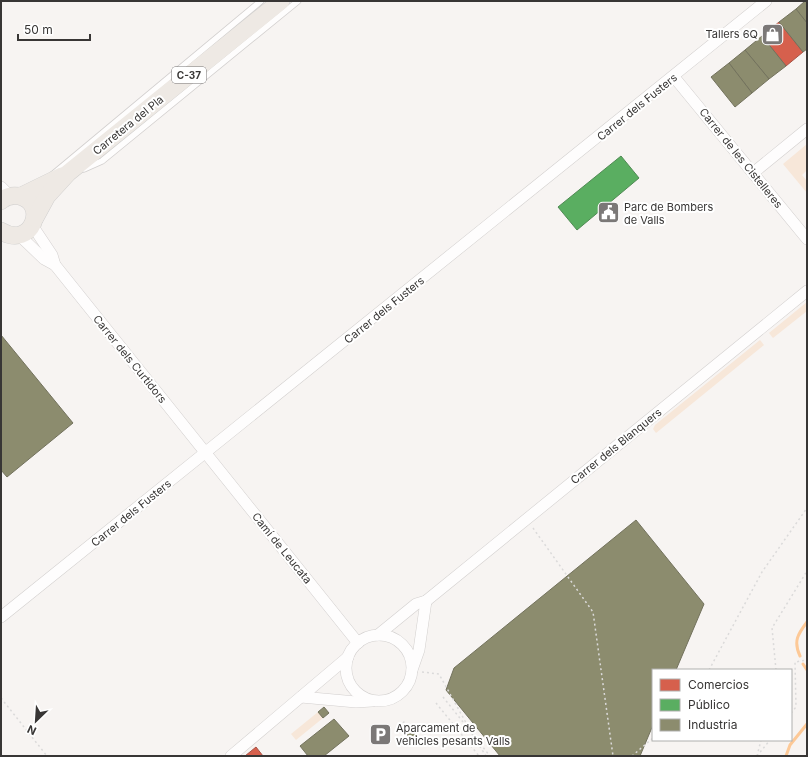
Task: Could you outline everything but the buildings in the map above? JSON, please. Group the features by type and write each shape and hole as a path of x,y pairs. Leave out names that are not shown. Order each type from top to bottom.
{"main road":[{"name":"Carretera del Pla","path":"59,178 281,1"},
{"name":"C-37","path":"8,195 59,178"},
{"name":"C-37","path":"8,236 24,233 34,222 47,196 59,178"},
{"name":"C-37","path":"8,195 30,203 34,222"}],"street":[{"name":"Carrer dels Fusters","path":"1,617 674,77 766,1"},
{"name":"Carrer de les Cistelleres","path":"674,77 807,239"},
{"path":"753,173 807,129"},
{"name":"Carrer dels Curtidors","path":"34,222 52,255 55,265"},
{"name":"Carrer dels Curtidors","path":"8,236 55,265 206,453"},
{"name":"Carrer dels Blanquers","path":"378,635 416,604 426,601 807,291"},
{"name":"Camí de Leucata","path":"206,453 358,643"},
{"path":"301,697 356,702 379,701 391,698 401,692 408,682 419,650 426,601"},
{"path":"231,756 348,657 358,643 367,637 378,635 396,640 405,648 410,659 411,671"},
{"path":"348,657 347,676 352,687 367,699 379,701"}],"lane":[{"path":"261,1 55,170 59,178 102,161 298,1"}],"path":[{"path":"710,669 762,572 807,508"},
{"path":"526,519 593,612 613,756"},
{"path":"776,669 772,628 807,571"},
{"path":"792,713 796,707 795,662 807,660"},
{"path":"411,671 439,674 475,740 486,756"},
{"path":"1,698 48,756"},
{"path":"443,698 490,756"},
{"path":"436,703 479,756"},
{"path":"632,756 652,739"},
{"path":"757,756 761,741"},
{"path":"757,756 769,741"}],"shaded area":[{"path":"807,144 807,170 802,175 807,181 807,193 783,164"},
{"path":"807,302 807,311 773,338 769,333"},
{"path":"760,340 764,345 656,433 653,429 655,425"},
{"path":"318,712 323,718 296,740 291,734"}],"waterway":[{"path":"800,656 797,642 801,630 807,622"},
{"path":"803,664 807,670"},
{"path":"786,756 790,745 807,724"}],"place":[{"name":"Tallers 6Q","path":"773,34"},
{"name":"Parc de Bombers de Valls","path":"609,213"},
{"name":"Aparcament de vehicles pesants Valls","path":"380,734"}]}
